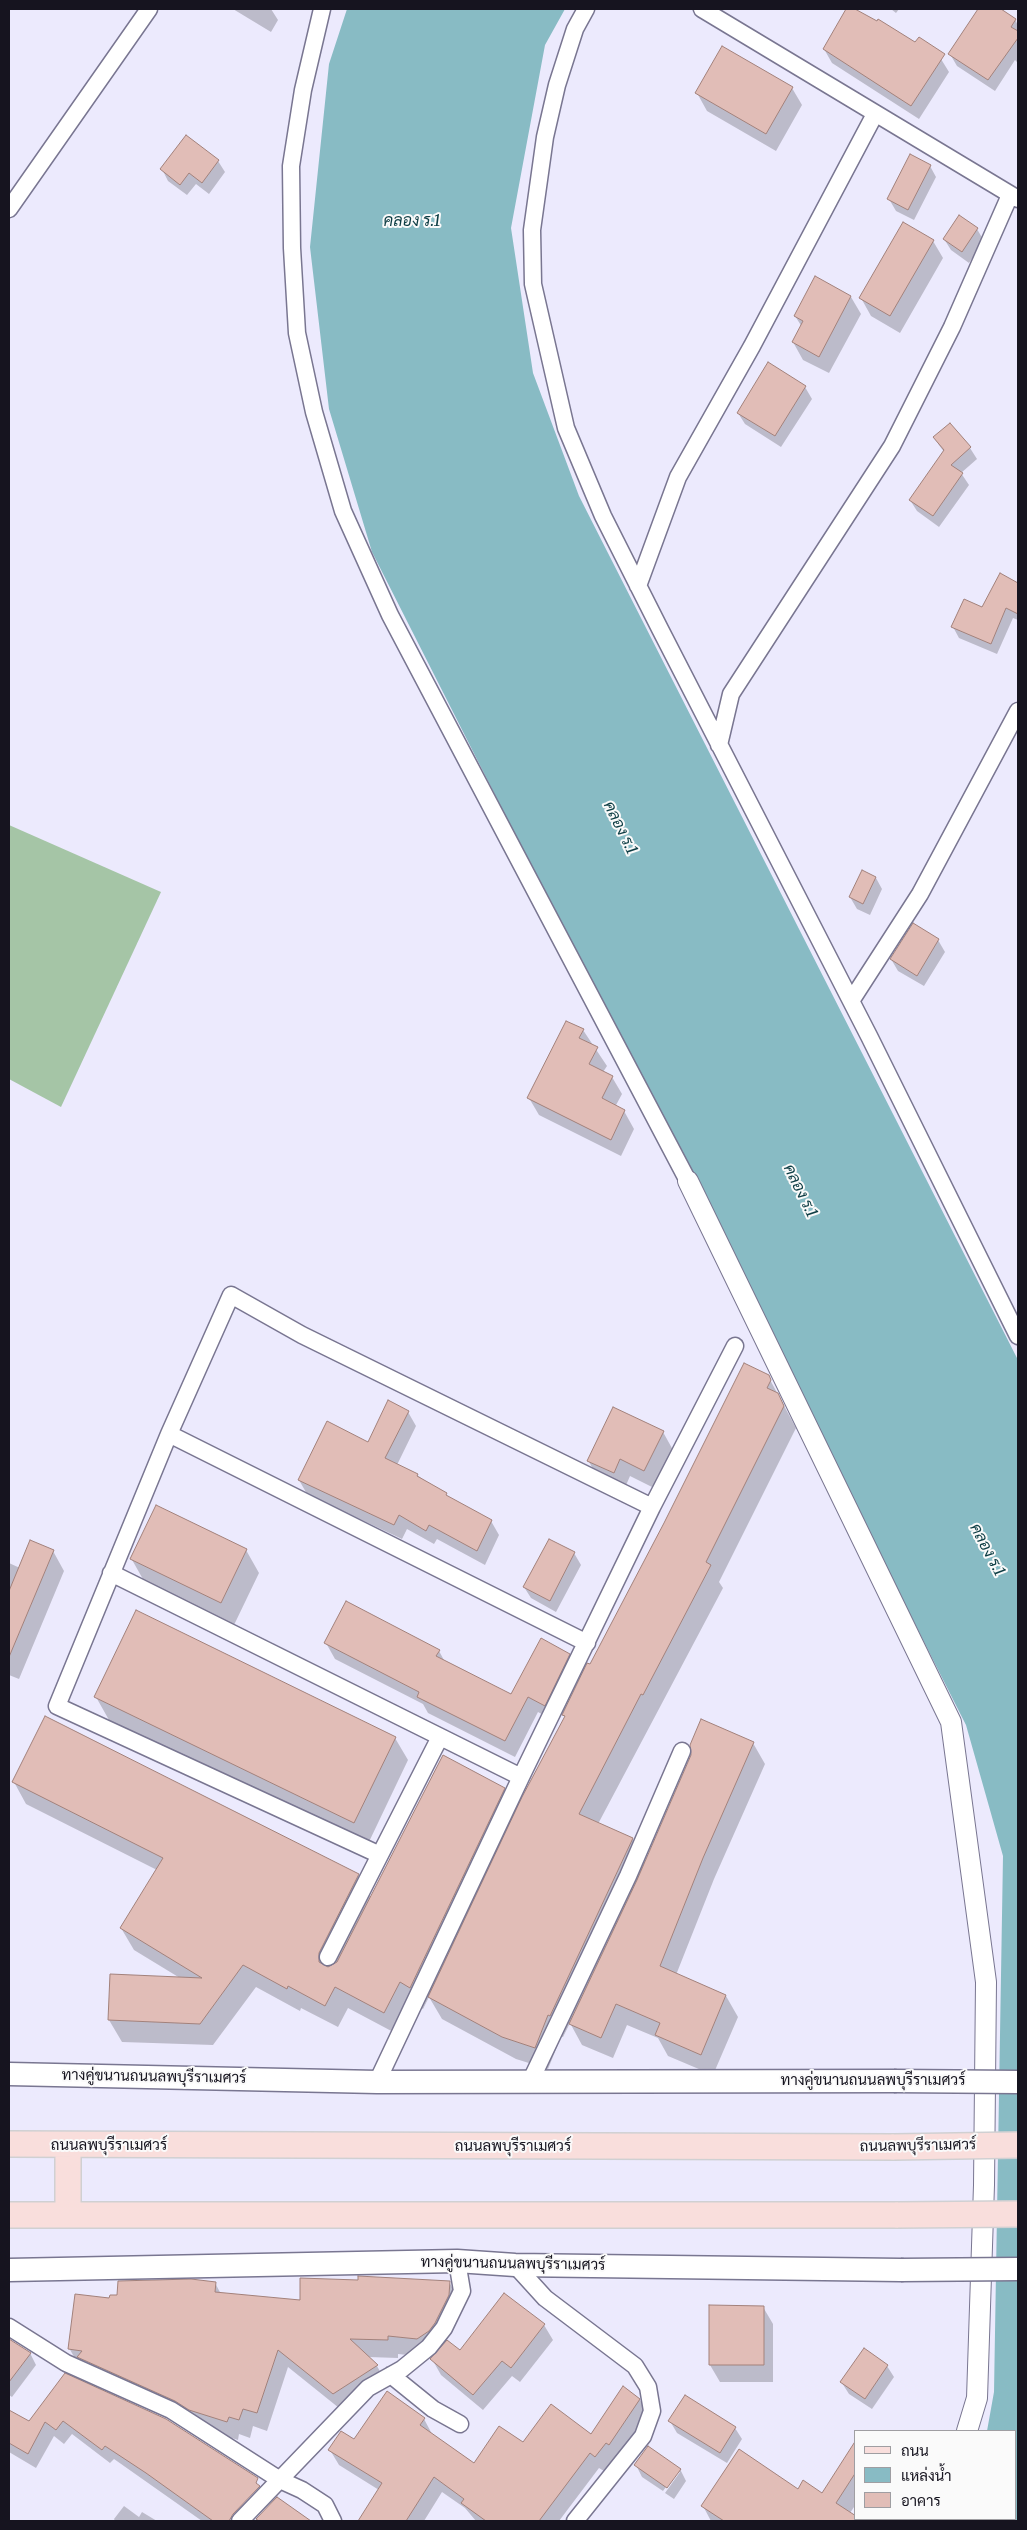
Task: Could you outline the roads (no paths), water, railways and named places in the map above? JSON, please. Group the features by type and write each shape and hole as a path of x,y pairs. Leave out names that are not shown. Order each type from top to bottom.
{"main road":[{"name":"ทางคู่ขนานถนนลพบุรีราเมศวร์","path":"9,2074 377,2082 531,2080 1018,2082"},
{"name":"ถนนลพบุรีราเมศวร์","path":"9,2144 68,2146 894,2147 1018,2145"},
{"path":"68,2146 68,2215"},
{"path":"9,2215 1018,2214"},
{"name":"ทางคู่ขนานถนนลพบุรีราเมศวร์","path":"9,2270 457,2261 515,2265 901,2270 1018,2269"}],"street":[{"path":"9,209 149,9"},
{"path":"322,9 303,90 291,166 292,248 297,333 314,412 343,511 395,624 688,1181 951,1722 986,1982 984,2185 977,2398 967,2430"},
{"path":"586,9 575,29 560,76 545,137 532,230 532,284 566,428 603,516 852,1001 1018,1336"},
{"path":"702,9 1014,197 952,328 892,446 731,694 719,745"},
{"path":"638,586 678,477 756,337 875,114"},
{"path":"852,1001 920,894 1018,710"},
{"path":"380,1855 57,1706 169,1434 232,1296 302,1335 652,1507"},
{"path":"377,2082 521,1777 652,1507 735,1346"},
{"path":"169,1434 587,1643"},
{"path":"111,1573 521,1777"},
{"path":"328,1957 440,1737"},
{"path":"531,2080 628,1876 682,1751"},
{"path":"240,2521 368,2388 392,2375 429,2347 444,2328 462,2291 457,2261"},
{"path":"515,2265 545,2298 635,2366 648,2386 652,2411 643,2436 575,2521"},
{"path":"9,2327 66,2363 171,2410 280,2480 302,2490 325,2505 333,2521"},
{"path":"392,2375 433,2410 460,2424"}],"water":[{"name":"คลอง ร.1","path":"347,9 565,9 545,45 511,228 533,373 579,496 1018,1360 1018,2521 970,2521 1017,2520 1017,2430 987,2430 994,2392 1003,1856 966,1725 372,552 329,409 310,247 329,64"}]}
